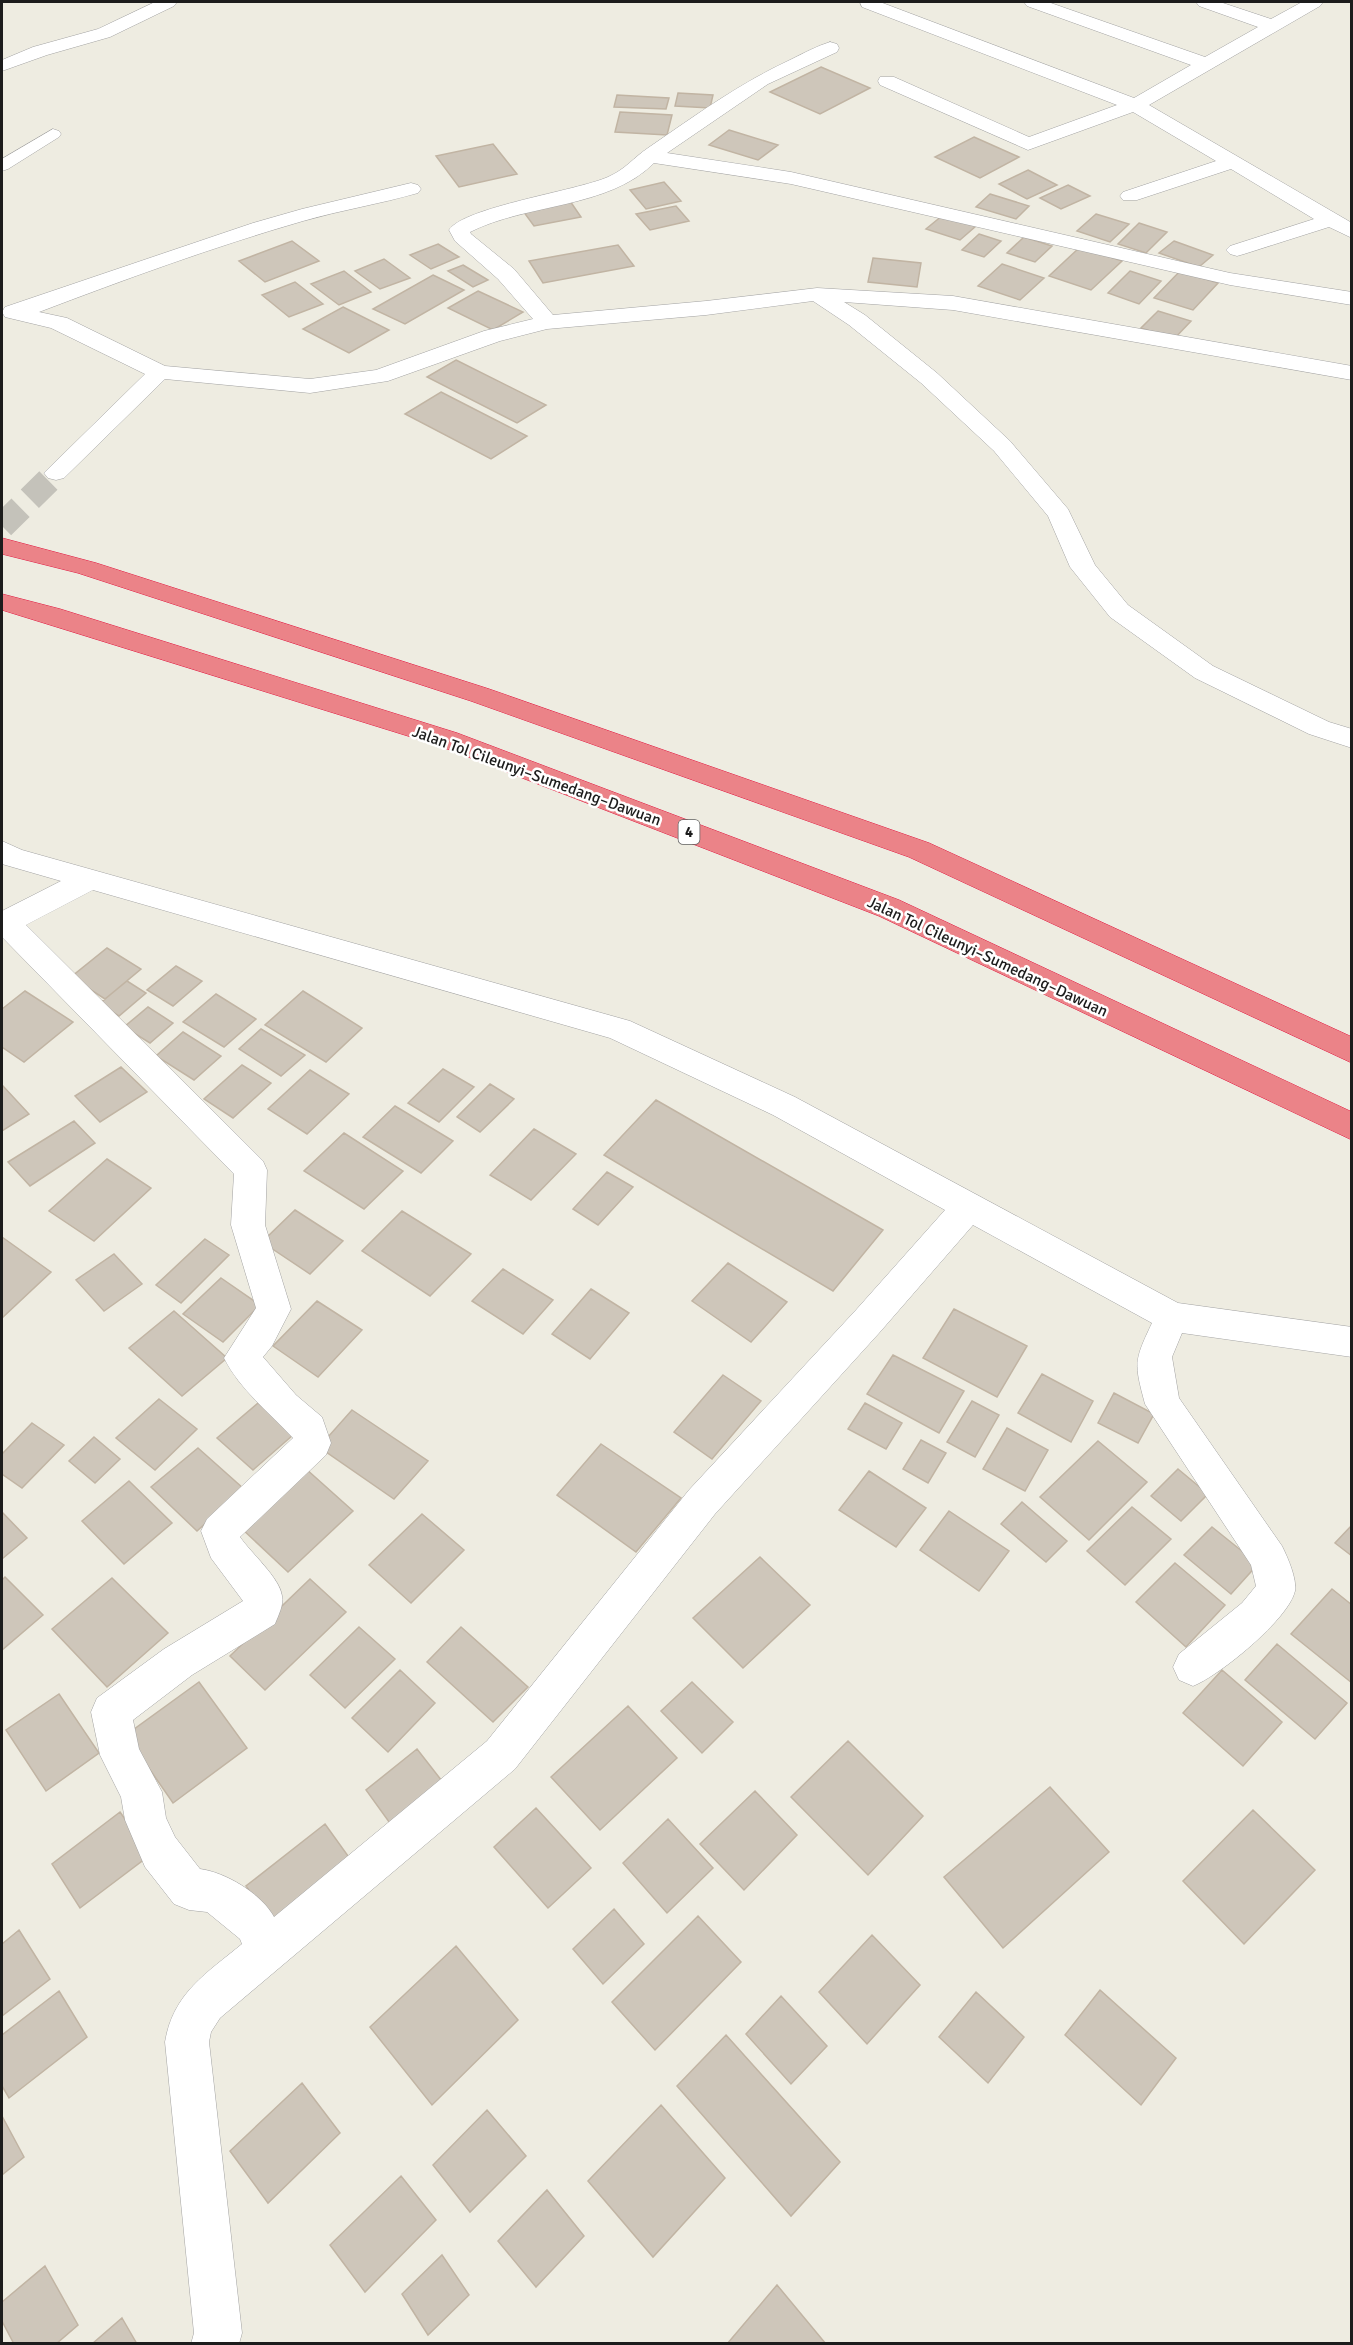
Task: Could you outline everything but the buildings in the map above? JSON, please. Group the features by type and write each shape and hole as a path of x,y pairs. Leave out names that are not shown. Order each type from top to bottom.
{"highway":[{"path":"2,546 87,568 469,691 919,850 1352,1051"},
{"name":"Jalan Tol Cileunyi–Sumedang–Dawuan","path":"2,602 51,615 447,739 889,908 1352,1126"}],"street":[{"path":"2,66 40,51 104,33 168,2"},
{"path":"1033,2 1206,64"},
{"path":"1205,2 1272,26"},
{"path":"887,81 1028,144 1135,105 1314,2"},
{"path":"868,3 1135,105 1352,232"},
{"path":"547,322 506,274 462,237 459,230 482,218 569,196 613,182 632,172 649,156 761,80 830,48"},
{"path":"649,156 791,178 1230,279 1352,299"},
{"path":"1130,196 1233,162"},
{"path":"10,312 298,216 411,189"},
{"path":"1238,250 1331,220"},
{"path":"817,294 857,320 929,378 1002,446 1059,514 1083,567 1119,611 1204,672 1318,728 1352,739"},
{"path":"10,312 59,323 160,372 310,386 380,376 492,336 547,322 706,308 817,294 953,303 1352,373"},
{"path":"56,473 160,372"},
{"path":"2,851 90,879 619,1029 784,1106 1172,1317 1352,1342"},
{"path":"90,879 3,923 250,1170 248,1225 274,1309 260,1335 242,1358 284,1406 309,1428 313,1443 220,1531 224,1546 263,1596 261,1611 178,1662 111,1712 120,1755 141,1791 146,1820 160,1852 189,1889 213,1892 255,1924 268,1950"},
{"path":"214,2343 218,2333 187,2042 189,2030 205,2003 501,1755 702,1502 868,1321 968,1207"},
{"path":"1172,1317 1154,1357 1156,1378 1163,1404 1269,1559 1275,1590 1256,1616 1193,1667"}],"lane":[{"path":"2,166 53,134"}],"tunnel":[{"path":"2,526 56,473"}]}
